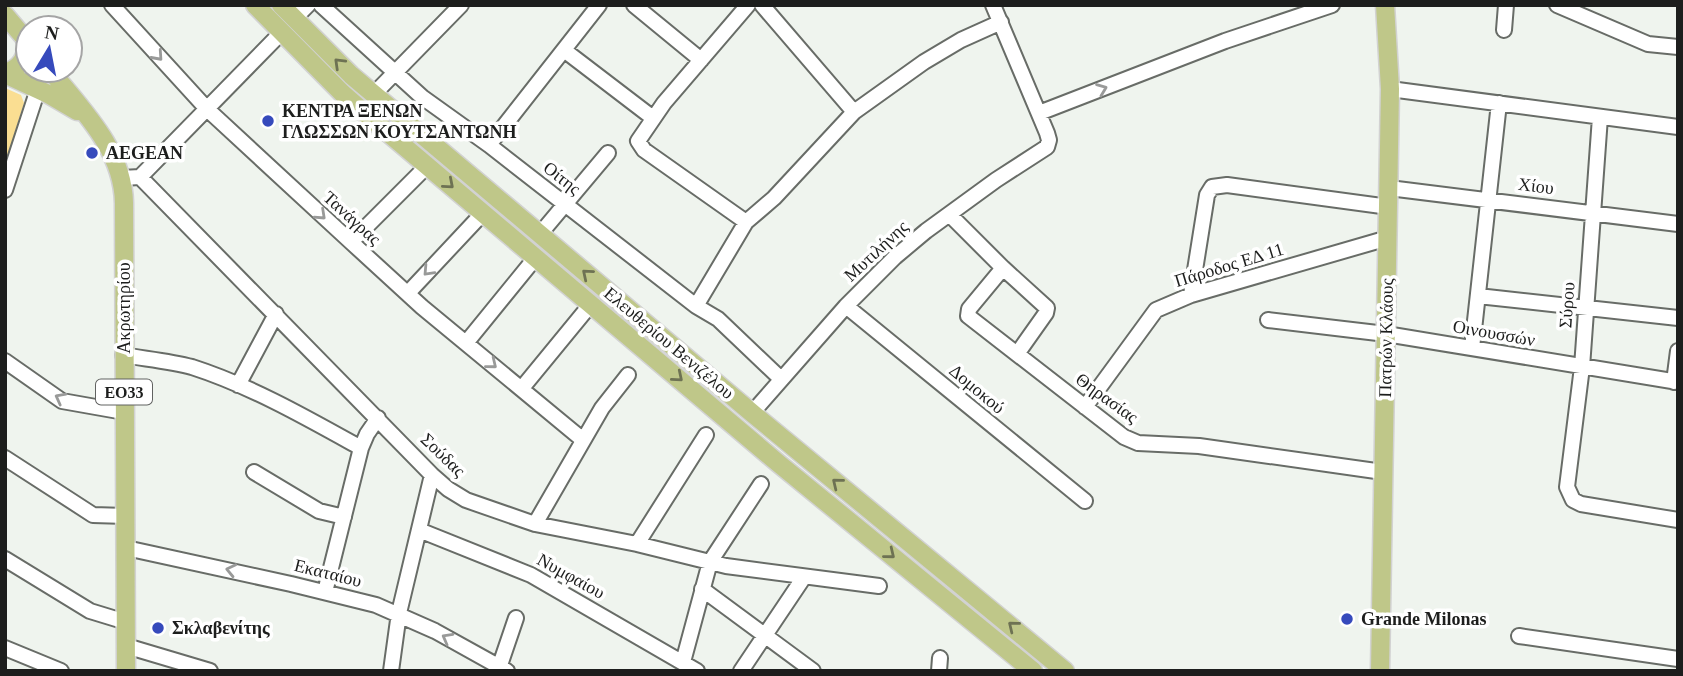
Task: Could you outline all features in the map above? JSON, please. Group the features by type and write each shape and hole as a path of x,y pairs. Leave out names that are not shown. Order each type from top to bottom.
{"main road":[{"name":"Ελευθερίου Βενιζέλου","path":"255,5 342,93 778,463 1032,671"},
{"name":"Ελευθερίου Βενιζέλου","path":"281,5 374,94 752,413 1065,671"},
{"name":"Πατρών Κλάους","path":"1380,671 1390,89 1385,5"},
{"name":"ΕΟ33","path":"5,74 70,106 91,122"},
{"name":"ΕΟ33","path":"61,84 91,122"},
{"name":"Ακρωτηρίου","path":"91,122 131,178 124,203 126,671"}],"street":[{"name":"Τανάγρας","path":"112,5 207,108 351,242 466,343 583,440"},
{"path":"294,19 308,5"},
{"name":"Οίτης","path":"321,5 394,73 696,306 718,319 781,379"},
{"path":"374,94 461,5"},
{"path":"489,145 599,5"},
{"path":"634,5 701,60"},
{"path":"746,222 644,150 638,141 653,118 748,5"},
{"path":"762,5 854,112"},
{"path":"993,5 1039,113 1225,41 1332,5"},
{"path":"1504,30 1506,5"},
{"path":"1558,5 1648,44 1666,48 1678,47"},
{"path":"696,306 746,222 774,198 854,112 924,62 961,40 1000,22"},
{"path":"131,178 207,108 281,33"},
{"path":"564,50 653,118"},
{"path":"5,190 38,89"},
{"path":"1390,89 1678,127"},
{"path":"1472,348 1499,103"},
{"name":"Μυτιλήνης","path":"752,413 846,306 895,257 996,180 1046,148 1049,143 1039,113"},
{"name":"Σύρου","path":"1600,117 1591,212 1587,309 1568,477 1569,494 1573,500 1581,503 1678,520"},
{"path":"540,234 608,153"},
{"path":"351,242 428,166"},
{"name":"Σούδας","path":"131,178 276,314 432,475 447,489 466,500 535,524 710,562 878,586"},
{"path":"1191,295 1207,195 1212,187 1227,185 1388,207"},
{"name":"Χίου","path":"1389,188 1678,224"},
{"path":"408,293 483,213"},
{"path":"949,214 1047,308 1017,354"},
{"name":"Πάροδος ΕΔ 11","path":"1085,407 1152,314 1163,306 1191,295 1388,238"},
{"path":"466,343 536,257"},
{"name":"Θηρασίας","path":"1003,268 968,316 1124,437 1138,443 1199,446 1383,472"},
{"path":"1478,296 1678,318"},
{"path":"522,388 591,304"},
{"name":"Δομοκού","path":"846,306 1085,501"},
{"path":"238,385 276,314"},
{"name":"Οινουσσών","path":"1268,320 1386,334 1676,382"},
{"path":"1676,382 1678,351"},
{"path":"123,355 189,366 238,385 362,448"},
{"path":"5,361 62,401 124,412"},
{"path":"535,524 602,408 628,375"},
{"path":"324,592 366,434 378,418"},
{"path":"637,544 706,435"},
{"path":"5,458 93,515 126,516"},
{"path":"254,472 318,511 344,517"},
{"path":"391,671 399,614 432,475"},
{"path":"683,662 710,562 761,484"},
{"name":"Νυμφαίου","path":"419,530 531,575 697,671"},
{"name":"Εκαταίου","path":"126,548 324,592 399,614 502,670"},
{"path":"5,559 90,611 126,622"},
{"path":"741,671 804,577"},
{"path":"702,589 813,671"},
{"path":"502,670 516,618"},
{"path":"1519,636 1678,659"},
{"path":"126,646 210,671"},
{"path":"5,648 61,671"}],"shaded area":[{"path":"5,88 21,95 24,103 5,164"}],"place":[{"name":"ΚΕΝΤΡΑ ΞΕΝΩΝ ΓΛΩΣΣΩΝ ΚΟΥΤΣΑΝΤΩΝΗ","path":"268,121"},
{"name":"AEGEAN","path":"92,153"},
{"name":"Grande Milonas","path":"1347,619"},
{"name":"Σκλαβενίτης","path":"158,628"}]}
